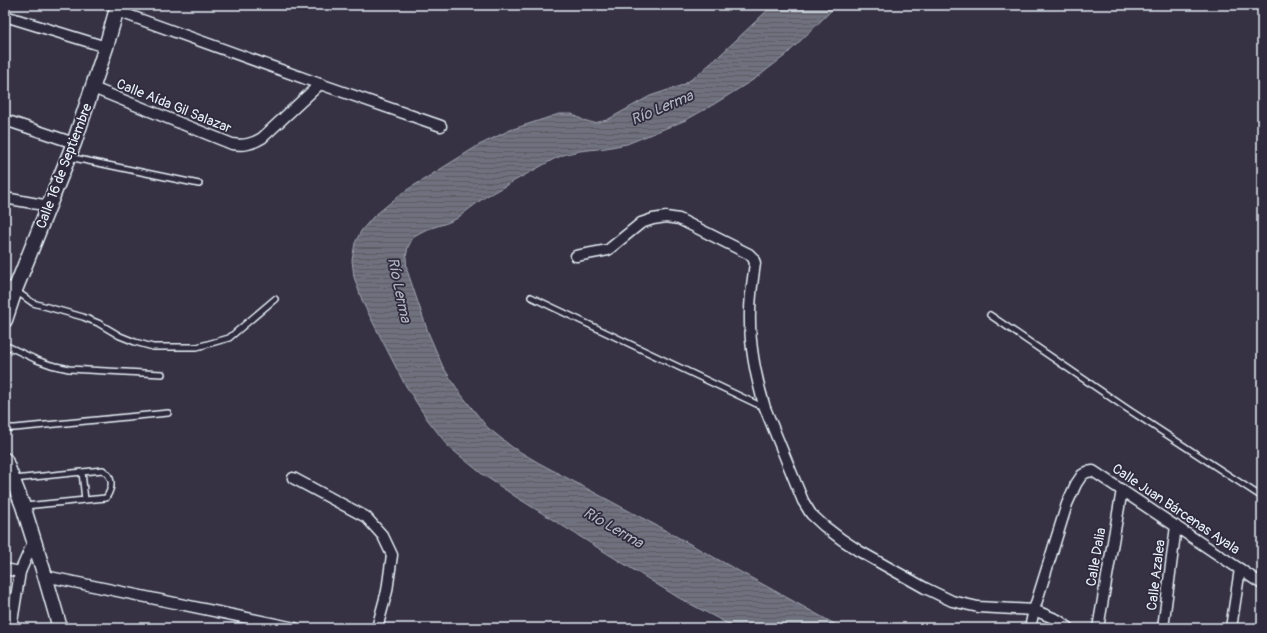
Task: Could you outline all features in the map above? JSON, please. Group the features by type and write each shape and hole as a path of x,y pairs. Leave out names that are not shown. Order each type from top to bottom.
{"main road":[{"name":"Calle 16 de Septiembre","path":"5,320 10,289 49,206 74,143 93,88 117,8"},
{"path":"5,460 23,506 60,628"}],"street":[{"path":"117,8 320,84 441,126"},
{"path":"5,16 106,46"},
{"name":"Calle Aída Gil Salazar","path":"93,88 232,144 244,146 254,143 262,138 320,84"},
{"path":"5,120 74,143"},
{"path":"5,198 49,206"},
{"path":"576,256 608,250 641,223 666,217 679,219 749,254 755,263 750,312 758,384 765,408 806,507 824,526 859,551 925,588 952,601 978,607 1034,610 1058,620 1068,628"},
{"name":"Calle Juan Bárcenas Ayala","path":"1034,610 1067,504 1082,475 1093,471 1262,584"},
{"path":"293,478 366,517 383,536 392,555 386,591 377,628"},
{"name":"Calle Dalia","path":"1098,628 1122,490"},
{"name":"Calle Azalea","path":"1163,628 1176,526"},
{"path":"11,628 20,572 34,540"},
{"path":"5,569 20,572"},
{"path":"1231,628 1240,569"},
{"path":"45,576 294,628"},
{"path":"1030,628 1034,610"}],"lane":[{"path":"68,157 198,184"},
{"path":"10,289 33,303 83,317 98,323 120,336 135,342 153,346 197,347 229,338 275,299"},
{"path":"531,297 765,408"},
{"path":"990,315 1126,408 1262,497"},
{"path":"5,344 37,360 69,370 162,374"},
{"path":"5,428 22,428 168,413"},
{"path":"13,479 103,470 108,474 111,482 111,491 106,498 23,506"},
{"path":"82,472 85,500"}],"water":[{"name":"Río Lerma","path":"773,5 837,5 786,55 756,78 686,120 627,144 580,151 566,154 554,159 485,197 456,219 425,230 414,236 408,247 406,257 407,270 428,332 443,367 460,393 487,427 512,447 539,463 661,528 842,628 736,628 679,598 516,497 482,474 449,447 427,419 404,383 363,303 354,277 352,260 355,243 361,231 373,217 402,193 479,145 510,130 559,114 572,114 583,120 594,123 607,120 650,96 683,85 717,58"}]}
